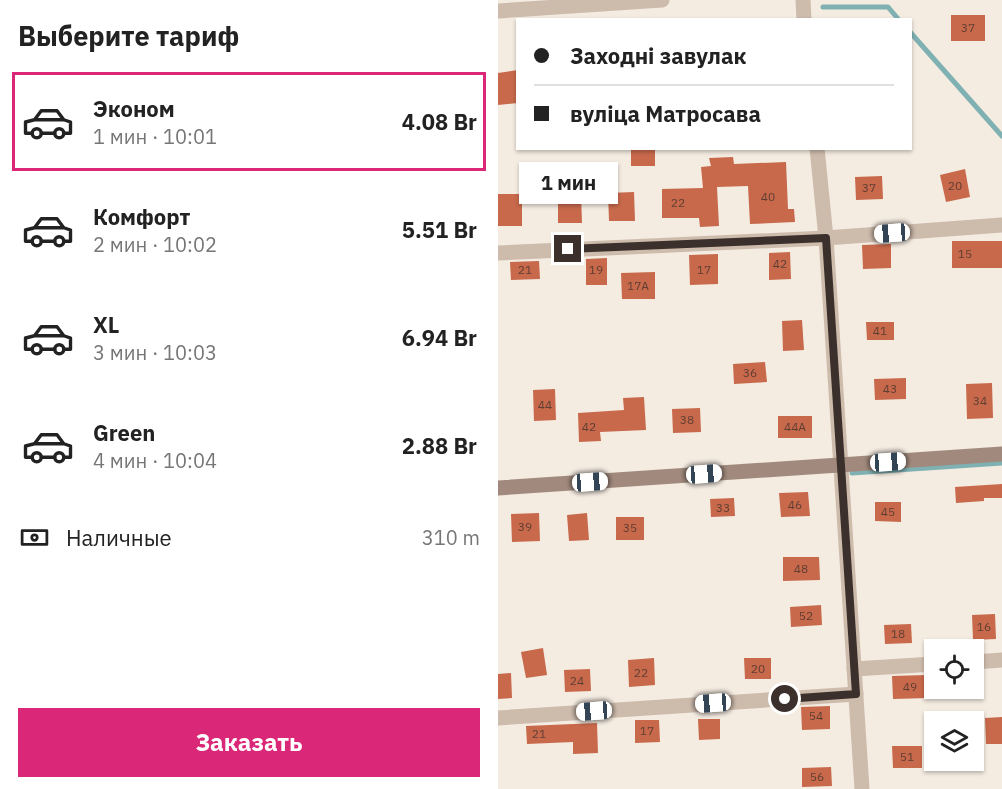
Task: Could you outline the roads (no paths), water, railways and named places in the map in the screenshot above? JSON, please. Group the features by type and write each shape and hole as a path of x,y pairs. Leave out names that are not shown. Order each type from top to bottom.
{"street":[{"path":"498,11 662,0"},
{"path":"802,0 804,18"},
{"path":"817,150 826,238 842,465 862,789"},
{"path":"498,253 826,238 1002,225"},
{"path":"498,488 1002,454"},
{"path":"984,661 1002,660"},
{"path":"854,669 924,665"},
{"path":"498,718 856,694"}],"waterway":[{"path":"823,7 888,7 897,18"},
{"path":"912,34 1002,136"},
{"path":"852,473 1002,463"}]}
